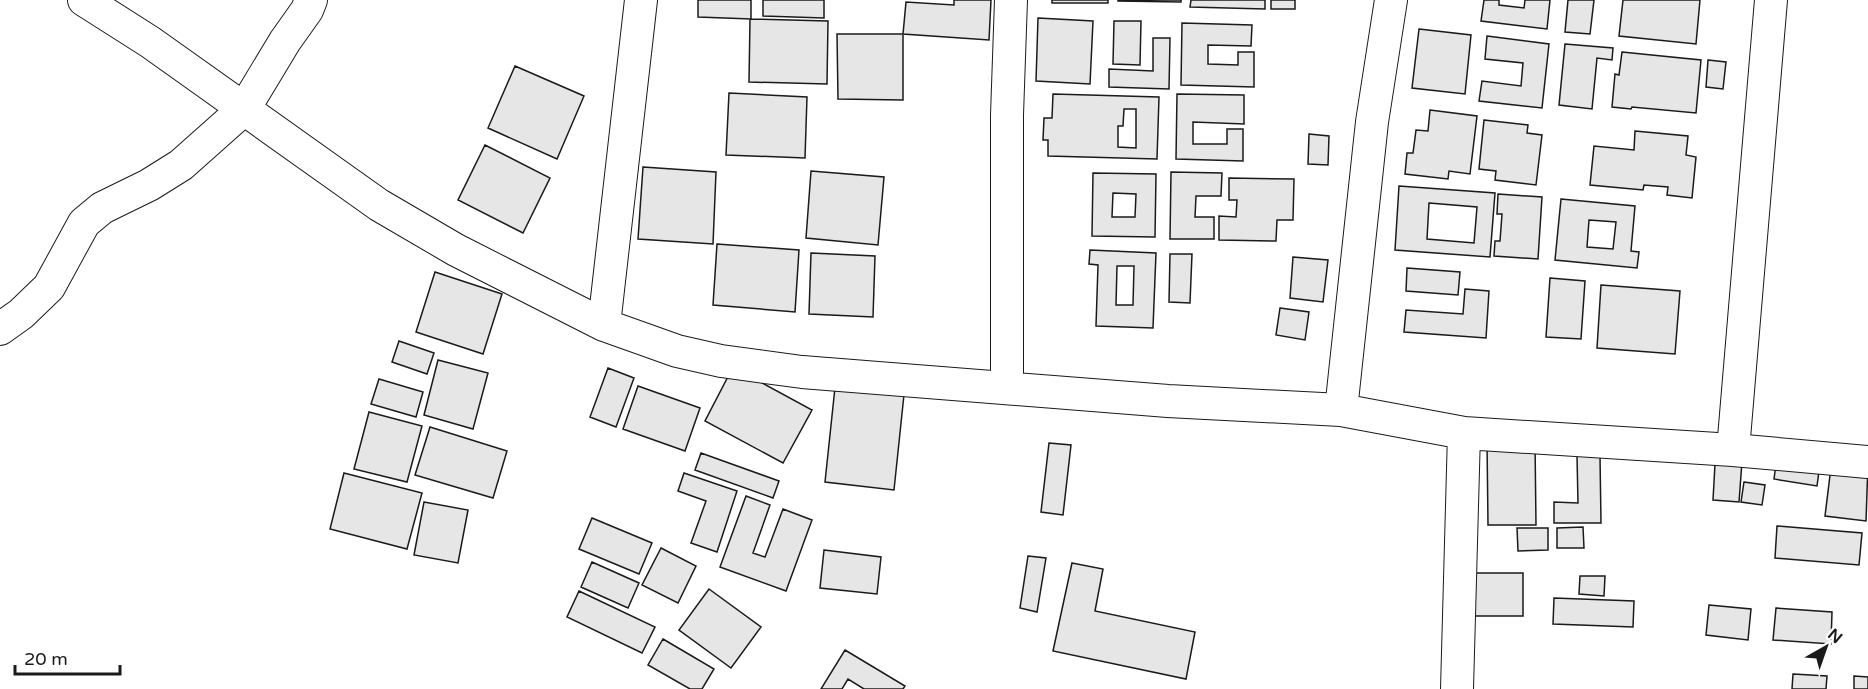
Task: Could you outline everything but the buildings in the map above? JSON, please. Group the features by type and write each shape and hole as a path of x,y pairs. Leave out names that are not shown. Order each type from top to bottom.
{"street":[{"path":"84,0 150,42 379,205 456,250 604,325 677,351 721,361 802,372 1167,400 1341,410 1464,433 1733,450 1868,462"},
{"path":"0,329 21,314 49,287 84,223 102,208 149,185 181,165 244,109 285,41 307,10 311,0"},
{"path":"604,325 641,0"},
{"path":"1007,388 1007,115 1011,0"},
{"path":"1341,410 1372,122 1391,0"},
{"path":"1733,450 1771,0"},
{"path":"1457,689 1464,433"}]}
